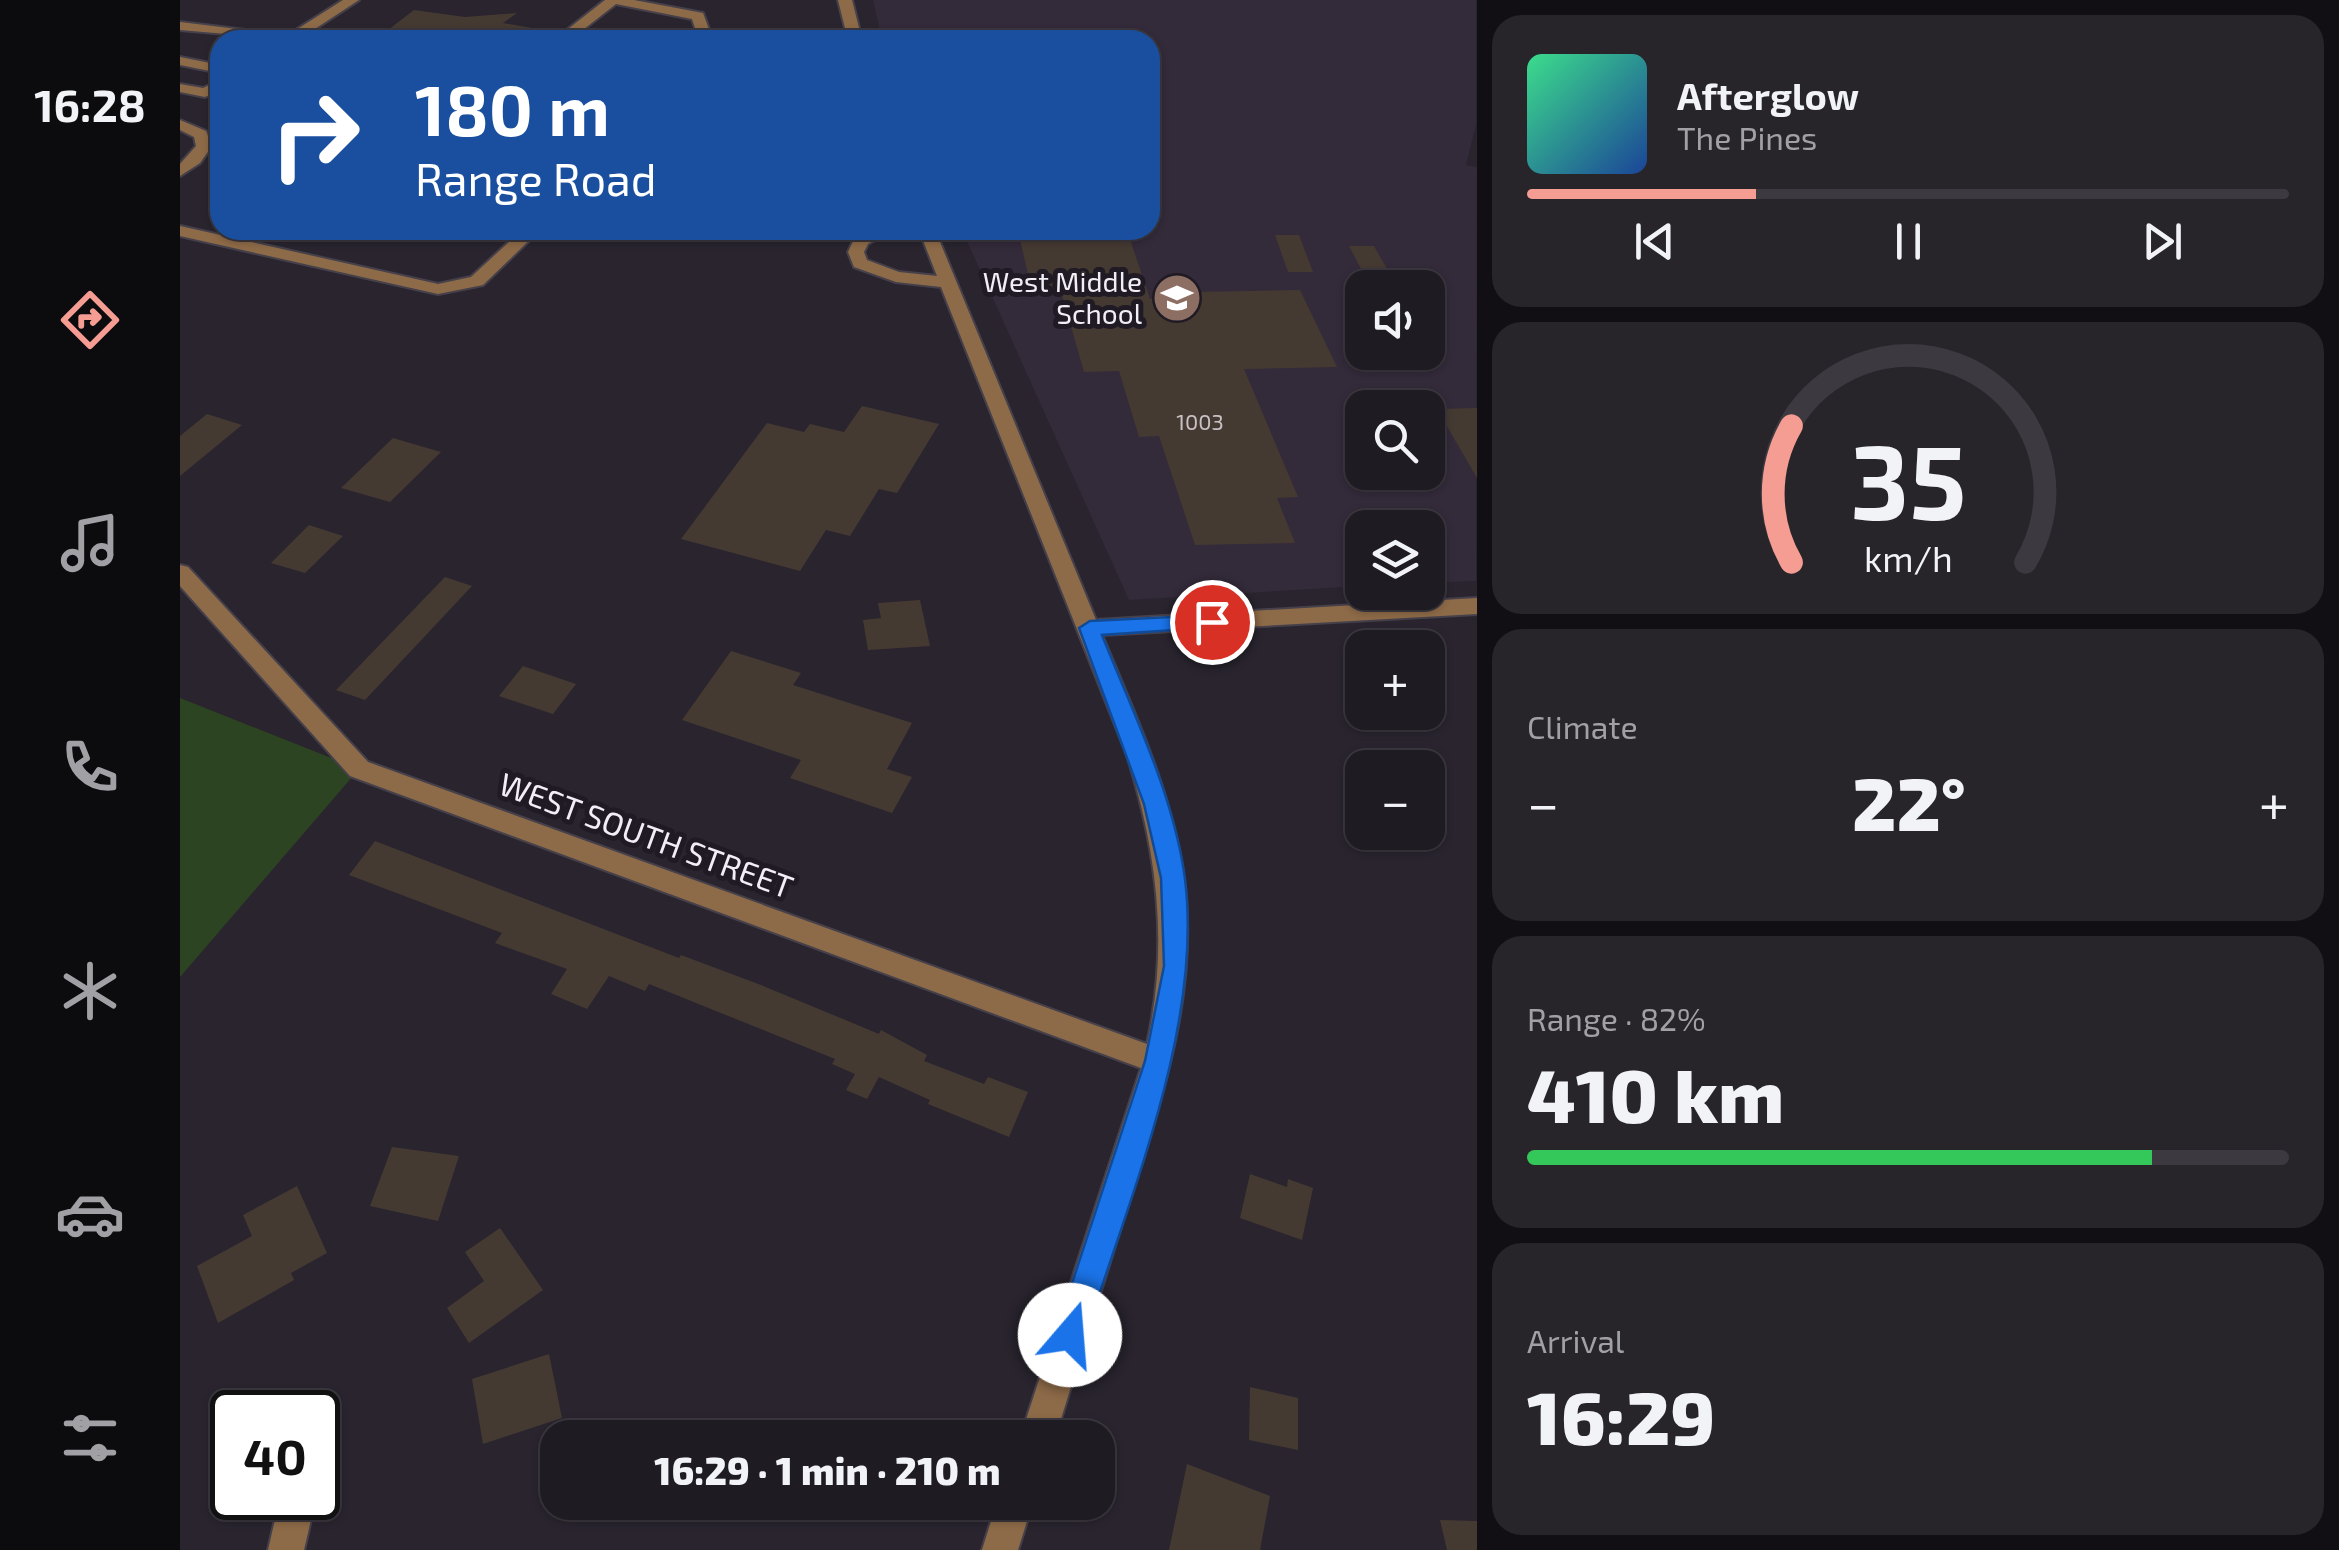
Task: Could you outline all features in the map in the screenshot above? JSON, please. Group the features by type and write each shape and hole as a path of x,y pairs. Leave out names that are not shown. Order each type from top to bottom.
{"street":[{"path":"309,30 352,0"},
{"path":"574,30 613,0 698,16 703,30"},
{"path":"845,0 852,30"},
{"path":"180,26 216,30"},
{"path":"180,38 210,46"},
{"path":"180,61 210,67"},
{"path":"180,88 210,90"},
{"path":"180,125 201,134 204,146 195,160 180,171"},
{"path":"180,231 210,238"},
{"path":"219,240 438,290 476,281 521,240"},
{"path":"854,240 860,262 896,277 948,282"},
{"path":"931,240 1090,628 1156,804 1173,878 1176,966 1158,1061 1043,1420"},
{"name":"WEST SOUTH STREET","path":"180,572 360,769 1158,1061"},
{"path":"1090,628 1476,606"},
{"path":"286,1550 293,1520"},
{"path":"1000,1550 1010,1520"}],"shaded area":[{"name":"West Middle School","path":"873,0 1476,0 1476,125 1466,165 1477,167 1476,581 1445,582 1445,510 1345,510 1345,587 1129,600 967,240 1160,240 1160,30 880,30"}],"green space":[{"path":"180,698 359,769 180,977"}],"building":[{"path":"414,10 465,17 517,13 503,23 532,28 532,30 388,30"},
{"path":"1275,235 1299,235 1313,272 1288,272"},
{"name":"West Middle School","path":"1020,240 1130,240 1150,299 1197,298 1195,292 1300,290 1337,367 1244,369 1298,497 1277,498 1295,543 1195,545 1159,436 1139,437 1119,371 1084,372 1060,288 1031,288"},
{"path":"1349,246 1374,246 1388,270 1362,270"},
{"path":"862,406 939,424 897,493 879,489 850,536 826,530 800,571 681,539 767,423 804,432 810,424 844,432"},
{"path":"1477,408 1477,478 1445,423 1445,409"},
{"path":"207,414 242,425 180,476 180,436"},
{"path":"393,438 441,452 390,502 341,488"},
{"path":"309,525 343,536 305,573 271,563"},
{"path":"445,577 472,586 365,700 336,690"},
{"path":"920,600 930,646 868,650 863,620 881,618 878,603"},
{"path":"731,651 801,673 793,685 912,723 887,769 912,777 892,813 790,778 801,760 682,720"},
{"path":"523,666 576,684 553,714 499,696"},
{"path":"375,841 679,958 681,955 761,985 879,1034 881,1030 927,1055 924,1061 984,1084 988,1077 1028,1092 1009,1137 928,1104 930,1100 879,1077 867,1099 846,1090 855,1074 832,1064 835,1059 649,984 645,991 609,976 587,1009 551,994 567,969 495,943 502,933 349,875"},
{"path":"392,1147 459,1156 438,1221 370,1206"},
{"path":"1250,1174 1287,1187 1288,1179 1313,1188 1302,1240 1240,1218"},
{"path":"297,1186 327,1253 291,1273 294,1280 218,1323 197,1266 252,1236 243,1215"},
{"path":"500,1228 543,1290 469,1343 447,1308 484,1281 465,1252"},
{"path":"549,1354 562,1418 540,1420 540,1425 483,1444 472,1379"},
{"path":"1250,1387 1298,1398 1298,1450 1249,1440"},
{"path":"1187,1464 1270,1496 1260,1550 1169,1550"},
{"path":"1440,1520 1477,1521 1477,1550 1447,1550"}],"place":[{"name":"West Middle School","path":"1177,298"}],"route":[{"path":"1070,1335 1158,1061 1171,1012 1176,966 1177,924 1166,841 1139,755 1090,628 1212,622"}]}
